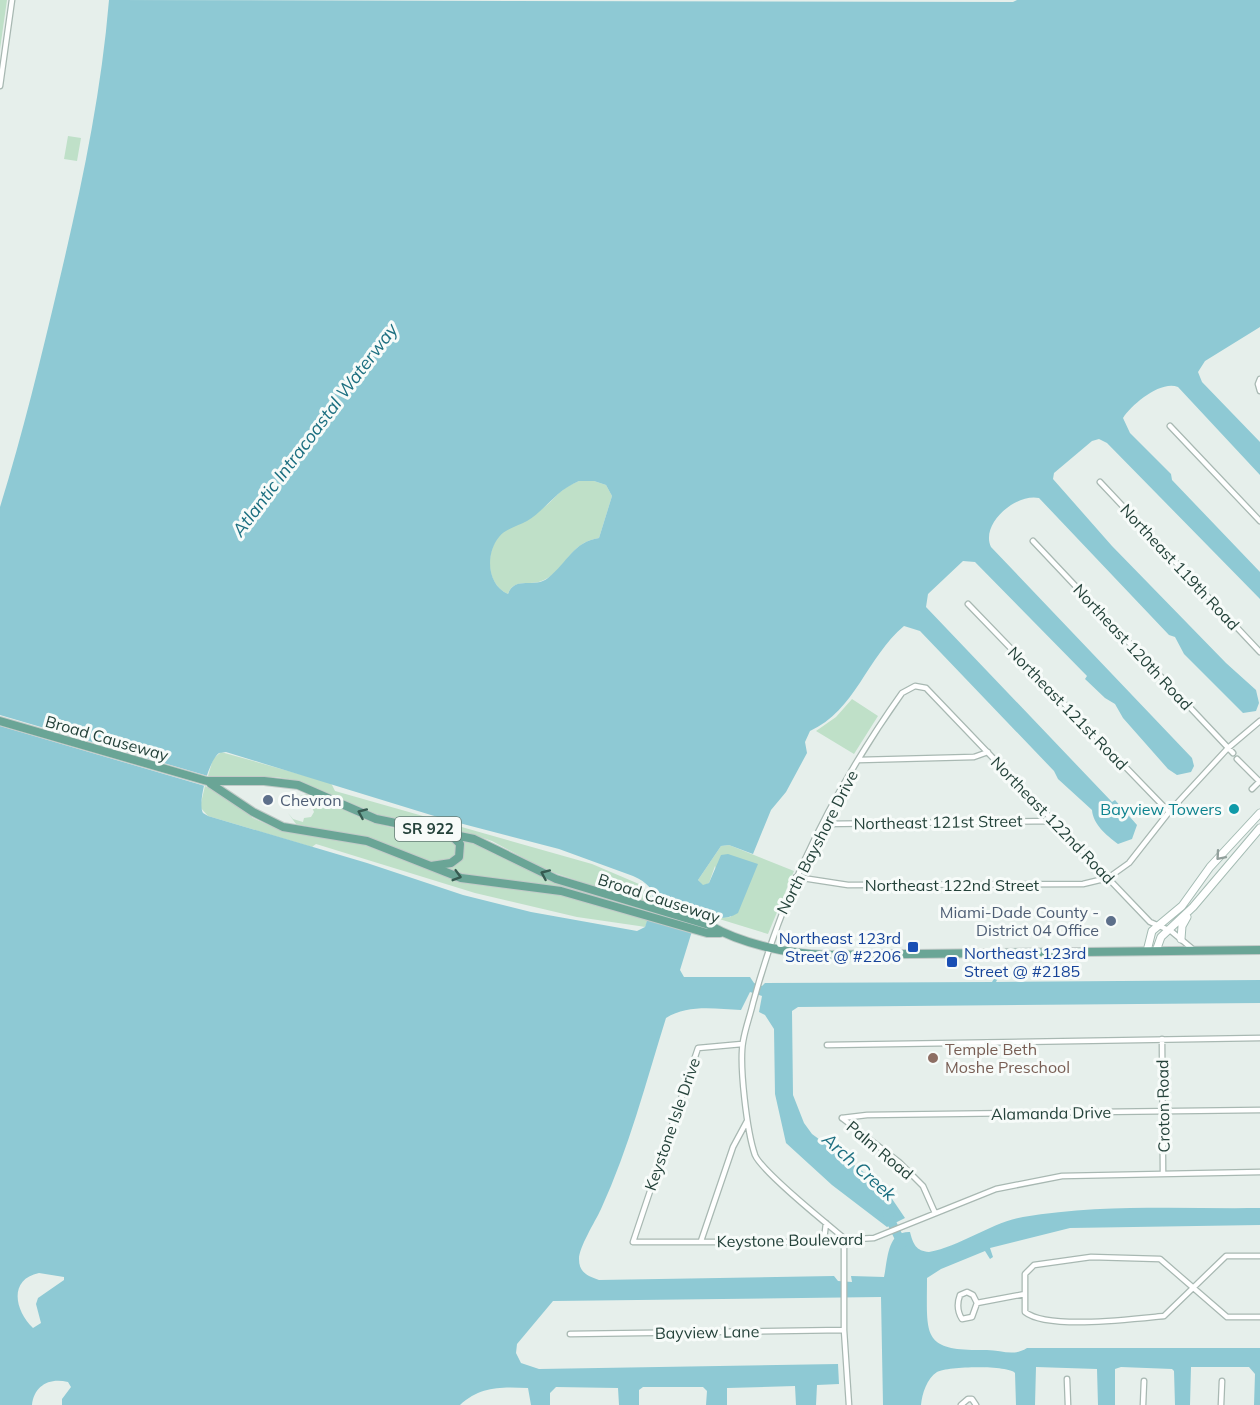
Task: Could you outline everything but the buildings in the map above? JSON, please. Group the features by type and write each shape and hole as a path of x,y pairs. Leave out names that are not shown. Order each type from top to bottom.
{"main road":[{"name":"Broad Causeway","path":"0,721 207,781 276,824 303,832 367,841 427,866 479,882 561,891 644,910"},
{"name":"Broad Causeway","path":"207,781 264,781 291,784 316,792 385,822 449,833 484,843 556,879 644,910 768,946"},
{"path":"427,866 451,863 459,857 459,842 449,833"},
{"name":"SR 922","path":"768,946 820,955 1260,950"}],"street":[{"path":"0,86 12,0"},
{"path":"1260,379 1260,390"},
{"path":"1170,426 1260,521"},
{"name":"Northeast 119th Road","path":"1100,482 1260,652"},
{"name":"Northeast 120th Road","path":"1033,541 1233,753"},
{"name":"Northeast 121st Road","path":"968,604 1169,812"},
{"name":"Northeast 122nd Road","path":"915,686 923,686 929,691 1149,922 1168,930 1195,951"},
{"name":"North Bayshore Drive","path":"844,1239 807,1208 756,1156 747,1121 742,1044 768,946 796,877 859,760 902,693 915,686"},
{"path":"1108,878 1129,863 1169,812 1228,748 1260,721"},
{"path":"859,760 974,757 988,752"},
{"path":"1238,759 1260,782 1252,789"},
{"path":"1147,951 1150,934 1182,906 1210,867 1260,813"},
{"name":"Northeast 121st Street","path":"823,824 1053,821"},
{"path":"1156,951 1158,942 1168,930 1193,907 1260,828"},
{"name":"Northeast 122nd Street","path":"796,877 848,885 1083,884 1108,878"},
{"path":"1181,939 1182,926 1193,907"},
{"path":"826,1045 1260,1038"},
{"name":"Croton Road","path":"1162,1040 1163,1172"},
{"name":"Keystone Isle Drive","path":"633,1242 698,1048 742,1044"},
{"name":"Alamanda Drive","path":"842,1118 867,1115 1260,1110"},
{"name":"Palm Road","path":"842,1118 899,1162 923,1186 935,1213"},
{"path":"701,1241 733,1147 747,1121"},
{"name":"Keystone Boulevard","path":"633,1242 874,1238 996,1189 1062,1176 1163,1172 1260,1172"},
{"path":"824,1240 826,1223"},
{"path":"844,1239 844,1330 849,1405"},
{"path":"1260,1256 1226,1256 1192,1288 1164,1316 1091,1321 1034,1319 1025,1312 1024,1294 1025,1274 1034,1265 1091,1257 1160,1259 1192,1288 1227,1317 1260,1317"},
{"path":"967,1292 973,1295 977,1303 972,1317 962,1319 958,1307 960,1295 967,1292"},
{"path":"977,1303 1024,1294"},
{"name":"Bayview Lane","path":"570,1334 844,1330"},
{"path":"1067,1379 1068,1405"},
{"path":"1143,1405 1144,1381"},
{"path":"1221,1405 1222,1381"},
{"path":"961,1405 964,1400 972,1399 976,1405"}],"green space":[{"path":"0,0 7,0 0,49"},
{"path":"68,136 81,138 77,161 64,159"},
{"path":"579,481 594,481 606,485 612,496 599,538 581,545 558,570 544,580 518,584 508,594 501,590 492,577 490,569 491,552 498,537 512,525 542,509 562,491"},
{"path":"852,699 878,716 854,754 816,731 836,717"},
{"path":"221,752 331,783 335,791 592,864 639,884 651,896 652,903 607,890 608,887 603,886 602,889 546,870 492,841 468,833 379,816 299,781 276,777 224,779 208,776 213,759"},
{"path":"205,786 225,796 253,818 282,831 364,845 465,883 560,895 648,920 645,927 577,917 475,893 316,844 312,847 208,816 200,807"},
{"path":"307,794 319,798 391,827 447,837 458,844 455,859 436,863 371,839 296,824 288,813 293,819 303,822 304,818 311,817 314,812 308,798 299,796"},
{"path":"459,838 474,842 533,872 644,908 644,910 567,889 461,875 442,868 463,854"},
{"path":"729,845 794,871 768,934 716,918 731,917 715,866 709,883 703,886 698,880 721,846"}],"water":[{"name":"Atlantic Intracoastal Waterway","path":"109,0 1013,2 1017,0 1260,0 1260,327 1205,361 1198,372 1202,382 1260,442 1260,475 1178,387 1171,386 1156,390 1140,400 1123,418 1130,433 1171,474 1172,480 1260,572 1260,599 1107,443 1099,439 1092,441 1054,473 1053,479 1112,546 1226,663 1256,690 1259,703 1256,711 1243,713 1184,654 1175,637 1169,635 1039,498 1020,500 1002,512 995,520 989,538 991,547 1192,758 1194,766 1191,772 1177,775 1168,769 1123,718 1115,704 1085,679 1087,676 975,562 963,561 928,594 926,607 1112,802 1115,800 1137,825 1132,839 1118,844 1105,833 1095,820 1092,810 1058,779 1054,771 920,631 904,626 880,653 838,711 810,731 805,742 807,753 786,792 771,810 753,854 729,845 721,846 698,880 703,885 709,883 721,855 728,854 758,864 738,913 723,918 697,915 680,970 684,977 750,977 754,983 762,986 765,983 992,982 995,977 998,978 996,982 1260,980 1260,1003 798,1007 792,1011 793,1095 804,1123 812,1134 884,1187 905,1218 887,1227 832,1185 786,1143 775,1094 774,1029 765,1015 759,1012 762,996 750,992 741,1010 702,1008 675,1014 666,1018 620,1162 601,1209 584,1241 579,1264 582,1271 599,1280 834,1276 838,1281 852,1282 851,1276 884,1277 890,1247 897,1236 902,1233 910,1232 916,1246 929,1252 953,1245 1011,1220 1052,1213 1141,1208 1260,1208 1260,1225 1070,1228 990,1248 993,1257 990,1259 985,1251 941,1269 927,1278 927,1314 932,1336 939,1343 965,1350 1012,1353 1027,1348 1260,1348 1260,1405 1254,1405 1255,1374 1249,1367 1191,1367 1190,1405 1175,1405 1174,1371 1172,1369 1121,1367 1115,1369 1115,1405 1098,1405 1097,1369 1036,1367 1035,1405 1016,1405 1015,1373 1010,1370 978,1367 953,1368 937,1372 930,1378 921,1405 883,1405 881,1297 553,1301 517,1344 516,1353 521,1363 539,1369 838,1364 839,1384 817,1385 816,1405 796,1405 795,1386 727,1388 727,1405 706,1405 707,1391 703,1387 643,1387 639,1390 639,1405 619,1405 618,1388 556,1387 550,1393 550,1405 531,1405 528,1388 509,1388 484,1391 460,1405 62,1405 62,1399 71,1387 68,1382 55,1381 39,1388 32,1405 0,1405 0,507 31,395 75,212 95,107","holes":["579,481 594,481 606,485 612,496 599,538 590,540 577,548 555,572 543,581 520,583 511,588 508,594 501,590 490,568 492,552 499,537 527,521 564,490","226,752 444,819 559,849 633,876 652,891 652,903 645,927 637,931 531,912 463,895 367,863 208,816 203,813 203,791 211,764 219,753","39,1273 64,1277 64,1280 38,1298 36,1304 41,1323 33,1328 22,1313 18,1296 19,1288 29,1276"]}],"pier":[{"path":"0,715 208,776 205,786 0,726"}],"waterway":[{"name":"Arch Creek","path":"887,1213 902,1244"}],"place":[{"name":"Chevron","path":"268,800"},
{"name":"Bayview Towers","path":"1234,809"},
{"name":"Miami-Dade County - District 04 Office","path":"1111,921"},
{"name":"Northeast 123rd Street @ #2206","path":"913,947"},
{"name":"Northeast 123rd Street @ #2185","path":"952,962"},
{"name":"Temple Beth Moshe Preschool","path":"933,1058"}]}
